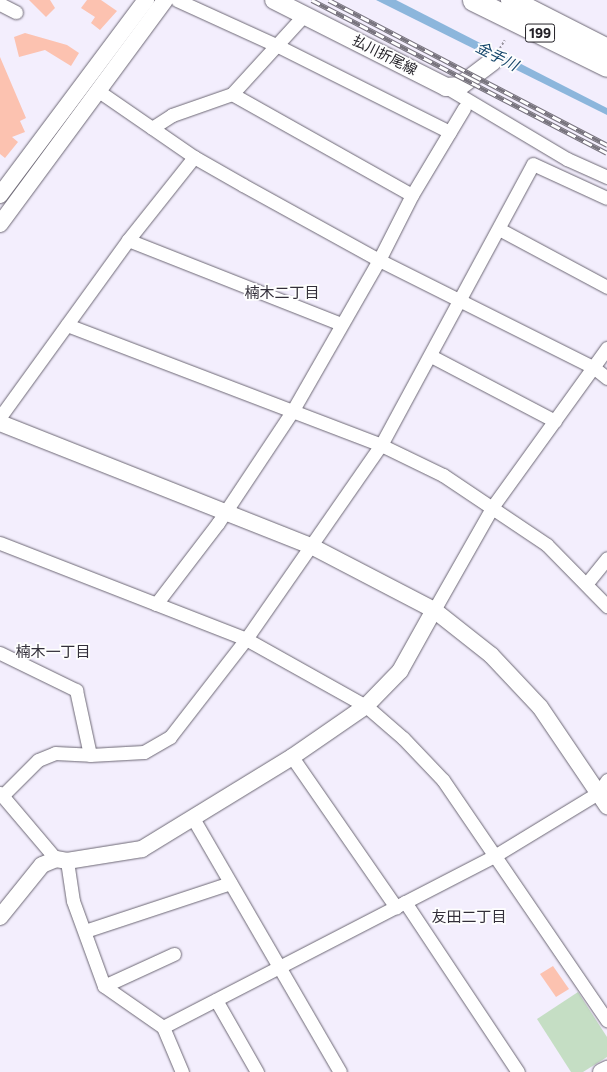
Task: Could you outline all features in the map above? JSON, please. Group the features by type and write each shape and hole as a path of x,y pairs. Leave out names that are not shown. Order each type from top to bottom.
{"highway":[{"name":"199","path":"473,0 607,66"},
{"name":"199","path":"511,0 607,49"}],"main road":[{"name":"払川折尾線","path":"274,0 305,14 446,87"},
{"path":"446,87 460,86 493,61"}],"street":[{"path":"0,196 146,0"},
{"path":"0,224 97,90 165,0"},
{"path":"177,0 278,46 450,132"},
{"path":"0,4 16,12"},
{"path":"152,128 172,115 232,94 278,46 305,14"},
{"path":"446,87 567,159 607,177"},
{"path":"97,90 194,157 379,260 460,299 593,367 607,378"},
{"path":"232,94 412,195"},
{"path":"156,604 223,512 293,410 379,260 412,195 464,108"},
{"path":"0,417 128,240 194,157"},
{"path":"182,1072 163,1027 104,986 73,900 61,860 11,810 2,794 38,760 55,753 90,755 144,752 170,737 246,639 381,445 431,356 533,164 607,198"},
{"path":"499,230 607,287"},
{"path":"128,240 341,324"},
{"path":"67,325 293,410 381,445 442,475 493,506 547,545 607,606"},
{"path":"0,917 42,865 61,860 142,849 194,820 292,757 366,706 400,671 493,506 607,348"},
{"path":"431,356 555,421"},
{"path":"0,423 311,546 434,610 491,655 540,707 602,786 607,806"},
{"path":"0,543 246,639 366,706 403,738 443,780 496,854 607,1020"},
{"path":"587,584 607,558"},
{"path":"0,653 76,690 90,755"},
{"path":"292,757 401,904 518,1072"},
{"path":"163,1027 496,854 602,786"},
{"path":"194,820 278,968 340,1072"},
{"path":"85,931 230,883"},
{"path":"104,986 174,954"},
{"path":"216,1000 257,1072"},
{"path":"601,1072 607,1069"}],"green space":[{"path":"578,992 607,1037 607,1057 583,1072 571,1072 537,1019"}],"water":[{"name":"金手川","path":"376,0 396,0 607,108 607,115"}],"building":[{"path":"29,0 50,0 55,8 46,17"},
{"path":"87,0 101,0 117,11 100,30 91,23 95,17 81,8"},
{"path":"25,33 67,45 79,53 71,66 45,50 19,57 14,37"},
{"path":"0,57 26,118 20,121 25,132 12,137 18,142 5,158 0,154"},
{"path":"553,966 569,989 556,997 540,974"}],"railway":[{"path":"312,0 607,153"},
{"path":"329,0 607,145"}],"district":[{"name":"楠木二丁目","path":"282,293"},
{"name":"楠木一丁目","path":"53,652"},
{"name":"友田二丁目","path":"469,917"}]}
